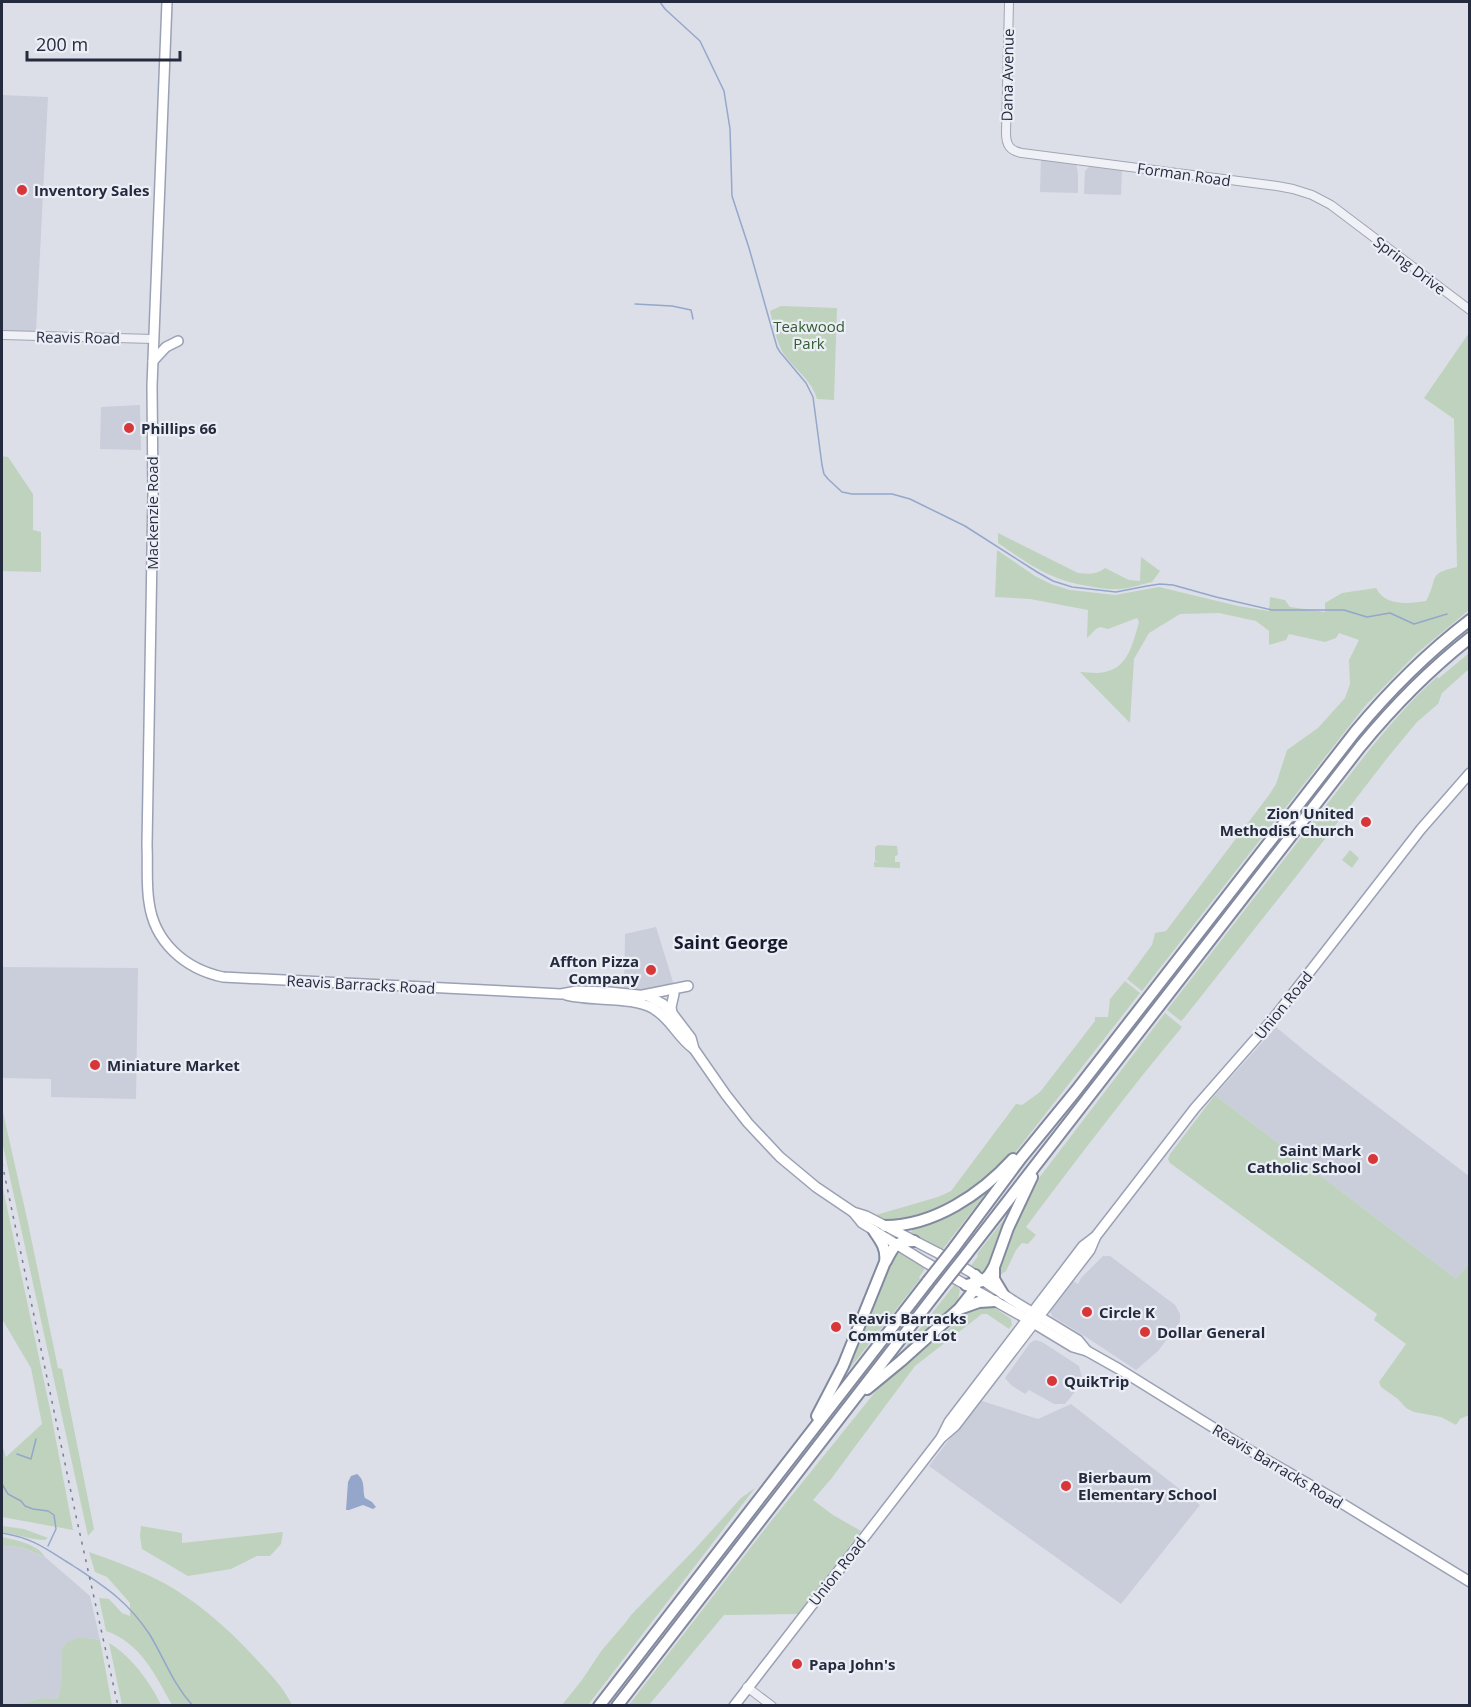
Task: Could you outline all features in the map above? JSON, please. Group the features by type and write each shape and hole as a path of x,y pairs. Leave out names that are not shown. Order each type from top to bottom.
{"highway":[{"path":"599,1706 1038,1137 1361,724 1413,668 1470,620"},
{"path":"617,1706 1366,740 1418,683 1470,638"},
{"path":"803,1443 834,1385 885,1262 904,1242 908,1228 973,1194 1004,1169 1026,1144 1038,1137"},
{"path":"959,1309 999,1298 994,1279 994,1267 1008,1228 1041,1158"},
{"path":"885,1226 920,1221"},
{"path":"874,1231 884,1245 885,1262"},
{"path":"857,1396 892,1369 959,1309 975,1283 994,1267"}],"main road":[{"name":"Mackenzie Road","path":"167,2 153,361 148,888 152,917 169,947"},
{"path":"153,361 166,347 178,341"},
{"name":"Union Road","path":"734,1706 941,1438 955,1426 1083,1246 1096,1236 1195,1108 1273,1019 1421,829 1470,773"},
{"name":"Reavis Barracks Road","path":"169,947 192,966 209,974 223,977 561,994 577,998 635,1002 647,1005 662,1014 684,1042 694,1049"},
{"path":"642,995 688,986"},
{"name":"Reavis Barracks Road","path":"561,994 577,991 642,995 663,1004 691,1038 694,1049 726,1095 767,1144 816,1187 853,1212 862,1223 874,1231 904,1242 999,1298 1078,1340 1087,1351 1470,1582"},
{"path":"672,1013 674,994"},
{"name":"Reavis Barracks Road","path":"853,1212 885,1226 904,1242 975,1283"},
{"name":"Reavis Barracks Road","path":"999,1298 1010,1309 1033,1317"},
{"path":"1010,1309 1015,1321 1015,1334"},
{"name":"Union Road","path":"941,1438 948,1422 1015,1334 1033,1317"}],"street":[{"name":"Dana Avenue","path":"1009,2 1006,133 1010,147"},
{"name":"Forman Road","path":"1010,147 1022,153 1293,189 1322,200 1351,220"},
{"name":"Spring Drive","path":"1351,220 1470,310"},
{"name":"Reavis Road","path":"2,335 154,339"},
{"path":"747,1687 772,1706"}],"shaded area":[{"name":"Inventory Sales","path":"2,95 48,97 36,331 2,331"},
{"path":"1041,158 1076,164 1078,193 1040,192"},
{"path":"1095,165 1122,169 1121,195 1084,194 1085,171"},
{"path":"140,405 141,450 100,449 101,407"},
{"path":"656,927 674,985 650,990 624,990 625,934"},
{"path":"2,967 138,968 136,1099 51,1097 51,1079 2,1078"},
{"name":"Saint Mark Catholic School","path":"1276,1027 1469,1176 1469,1263 1456,1279 1215,1095"},
{"path":"1103,1256 1110,1256 1175,1305 1180,1314 1180,1322 1158,1351 1136,1370 1053,1317 1050,1312 1073,1281 1078,1284"},
{"path":"1035,1340 1042,1342 1079,1366 1083,1382 1065,1404 1054,1404 1029,1390 1025,1394 1005,1378 1030,1343"},
{"name":"Bierbaum Elementary School","path":"979,1400 1038,1419 1071,1404 1200,1505 1121,1604 929,1466"},
{"path":"2,1546 20,1547 45,1557 90,1596 100,1640 80,1637 63,1649 62,1678 58,1699 42,1698 17,1705 2,1705"}],"green space":[{"name":"Teakwood Park","path":"781,306 837,308 834,400 817,399 808,381 783,352 770,311"},
{"path":"1469,333 1469,610 1416,654 1365,706 1142,991 1127,979 1152,945 1155,933 1166,931 1269,795 1276,784 1287,750 1318,728 1345,698 1350,684 1349,660 1359,640 1339,633 1336,638 1325,642 1289,634 1286,640 1269,645 1269,631 1256,621 1219,613 1180,614 1149,633 1134,659 1130,723 1080,672 1102,673 1120,665 1132,645 1139,622 1137,618 1108,629 1100,627 1087,638 1088,610 1030,599 995,597 997,550 1035,576 1070,590 1115,595 1159,587 1269,611 1270,597 1285,600 1290,607 1325,612 1325,603 1342,593 1376,588 1380,594 1391,601 1412,603 1426,601 1437,575 1457,567 1454,419 1424,398"},
{"path":"2,456 8,457 33,494 33,530 41,532 41,572 2,571"},
{"path":"998,533 1078,573 1095,573 1105,568 1129,580 1140,581 1141,557 1160,571 1152,582 1125,588 1104,589 1074,583 1040,570 1020,558 998,543"},
{"path":"1469,653 1469,669 1442,693 1438,704 1417,722 1388,757 1184,1018 1181,1021 1167,1010 1370,749 1428,685"},
{"path":"878,845 897,846 898,855 895,856 895,862 900,862 900,868 874,867 874,862 879,861 875,861 875,847"},
{"path":"1350,850 1359,858 1352,868 1342,860"},
{"path":"1125,981 1140,993 1014,1154 968,1191 930,1211 896,1221 887,1221 876,1215 951,1191 1016,1104 1022,1105 1040,1092 1095,1021 1095,1017 1108,1017 1110,999"},
{"path":"1165,1013 1182,1027 1026,1227 1036,1235 1028,1244 1022,1243 1006,1271 997,1277 1013,1226 1039,1178"},
{"path":"1215,1095 1456,1279 1469,1263 1469,1415 1460,1419 1456,1425 1441,1417 1414,1412 1406,1408 1381,1387 1379,1382 1406,1344 1374,1320 1377,1314 1170,1163 1168,1159 1170,1154"},
{"path":"2,1108 58,1368 62,1369 94,1529 88,1536 2,1141"},
{"path":"2,1184 73,1530 2,1517 2,1445 6,1457 42,1424 31,1368 2,1319"},
{"path":"993,1184 942,1250 910,1233 914,1228 952,1212"},
{"path":"1012,1209 989,1270 982,1275 970,1267 978,1256 977,1254"},
{"path":"897,1249 926,1267 920,1279 839,1382 890,1258"},
{"path":"955,1284 960,1290 957,1304 895,1360"},
{"path":"992,1306 1011,1319 1012,1325 1009,1329 987,1314 982,1314 915,1366 813,1500 861,1531 798,1614 724,1615 649,1705 628,1706 772,1520 880,1386 974,1307"},
{"path":"755,1488 588,1705 562,1705 631,1615 741,1498"},
{"path":"2,1526 24,1529 48,1538 40,1540 2,1532"},
{"path":"141,1526 182,1533 182,1543 283,1532 281,1544 270,1556 257,1556 231,1569 188,1576 142,1549"},
{"path":"2,1537 32,1546 45,1557 21,1547 2,1546"},
{"path":"89,1552 150,1576 194,1603 246,1649 277,1682 292,1705 172,1705 146,1661 138,1652 118,1636 106,1631 99,1598 109,1599 122,1613 130,1616 130,1603 107,1577 95,1572"},
{"path":"80,1637 100,1640 112,1705 17,1705 42,1698 58,1699 62,1678 62,1649 68,1642"},
{"path":"109,1643 139,1670 161,1705 122,1705"}],"water":[{"path":"357,1474 363,1482 365,1498 376,1507 373,1509 363,1505 346,1510 348,1482 351,1476"}],"waterway":[{"path":"660,2 700,41 724,91 730,129 732,196 777,347 806,383 813,397 824,474 842,492 892,494 910,499 965,526 1053,581 1072,587 1116,592 1160,584 1173,585 1272,610 1344,610 1367,617 1390,613 1414,624 1447,614"},
{"path":"635,304 672,306 691,310 693,319"},
{"path":"17,1454 31,1459 36,1439"},
{"path":"2,1484 8,1494 25,1506 48,1511 54,1515 56,1529 48,1546"},
{"path":"2,1533 31,1541 47,1549 115,1595 142,1623 193,1706"}],"railway":[{"path":"2,1163 118,1706"}],"place":[{"name":"Inventory Sales","path":"22,190"},
{"name":"Phillips 66","path":"129,428"},
{"name":"Zion United Methodist Church","path":"1366,822"},
{"name":"Affton Pizza Company","path":"651,970"},
{"name":"Miniature Market","path":"95,1065"},
{"name":"Saint Mark Catholic School","path":"1373,1159"},
{"name":"Circle K","path":"1087,1312"},
{"name":"Reavis Barracks Commuter Lot","path":"836,1327"},
{"name":"Dollar General","path":"1145,1332"},
{"name":"QuikTrip","path":"1052,1381"},
{"name":"Bierbaum Elementary School","path":"1066,1486"},
{"name":"Papa John's","path":"797,1664"}],"district":[{"name":"Saint George","path":"731,942"}]}
